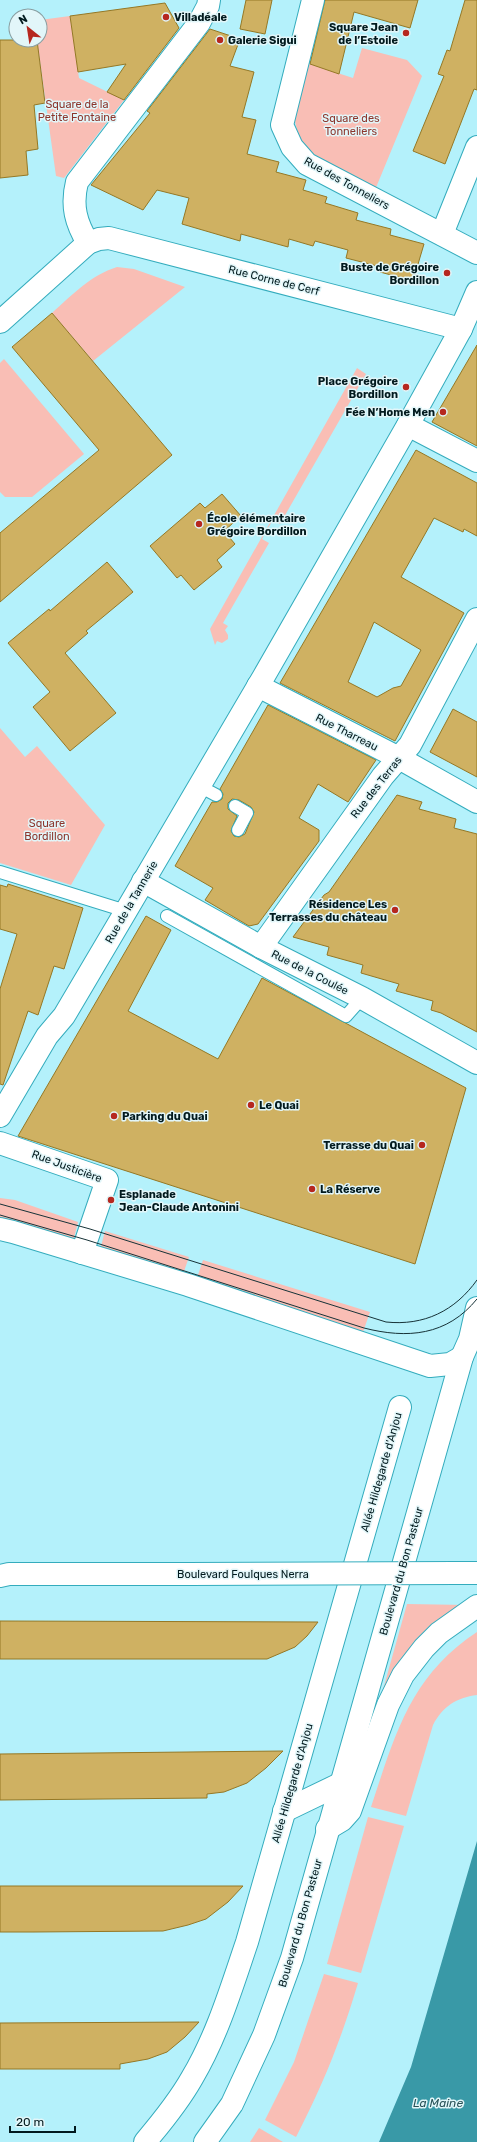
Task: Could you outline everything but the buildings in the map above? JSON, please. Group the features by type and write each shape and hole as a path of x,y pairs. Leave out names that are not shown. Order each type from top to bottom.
{"street":[{"path":"0,322 88,243 79,227 74,212 74,194 77,182 199,23 209,0"},
{"name":"Rue des Tonneliers","path":"313,0 282,125 285,136 299,157 307,164 477,253"},
{"path":"442,234 477,147"},
{"name":"Rue Corne de Cerf","path":"88,243 99,239 109,238 461,328"},
{"path":"258,686 408,425 461,328 476,296"},
{"path":"408,425 477,461"},
{"name":"Rue des Terras","path":"261,947 383,776 410,745 477,620"},
{"name":"Rue Tharreau","path":"258,686 399,758 477,802"},
{"name":"Rue de la Tannerie","path":"0,1116 47,1036 64,1016 143,882 208,790 258,686"},
{"name":"Rue de la Coulée","path":"143,882 261,947 362,998 477,1063"},
{"name":"Rue Justicière","path":"0,1143 107,1180 82,1253"},
{"path":"0,1229 188,1285 430,1366 450,1364 469,1359"},
{"name":"Boulevard du Bon Pasteur","path":"205,2142 232,2104 264,2035 292,1958 340,1784 469,1359 470,1339 477,1308"},
{"name":"Allée Hildegarde d'Anjou","path":"145,2142 161,2123 192,2079 216,2032 247,1942 400,1407"},
{"name":"Boulevard Foulques Nerra","path":"3,1574 472,1573"},
{"path":"327,1829 342,1820 350,1811 388,1705 403,1675 420,1652 439,1633 477,1606"},
{"path":"284,1810 340,1784"}],"lane":[{"path":"235,806 247,813 238,830"},
{"path":"0,872 126,911"},
{"path":"167,916 346,1016 362,998"}],"green space":[{"name":"Square de la Petite Fontaine","path":"70,16 79,78 124,100 64,178 56,176 38,48 48,48 48,19"},
{"name":"Square des Tonneliers","path":"362,48 407,60 422,76 375,190 346,176 319,160 308,149 300,137 295,122 296,100 307,63 353,78"},
{"path":"117,267 134,269 185,287 93,361 52,313 90,280"},
{"path":"4,359 84,454 32,497 5,497 0,492 0,363"},
{"path":"357,368 366,374 280,524 273,520 268,528 269,531 266,532 262,539 269,543 223,623 228,626 225,630 228,635 228,639 222,643 217,641 215,645 210,629"},
{"name":"Square Bordillon","path":"0,728 25,757 37,746 105,825 71,885 0,863"},
{"path":"0,1198 15,1200 78,1222 73,1242 0,1221"},
{"path":"105,1231 189,1257 182,1277 100,1250"},
{"path":"203,1260 370,1312 362,1335 196,1281"},
{"path":"407,1604 466,1605 377,1711"},
{"path":"477,1632 477,1695 469,1696 456,1701 446,1708 437,1718 433,1725 406,1816 371,1807 397,1732 420,1688 454,1649"},
{"path":"368,1817 404,1826 361,1973 327,1964"},
{"path":"324,1974 358,1983 331,2062 296,2137 265,2120 294,2062"},
{"path":"259,2128 283,2142 250,2142"}],"water":[{"name":"La Maine","path":"477,1841 477,2142 379,2142 411,2067"}],"tram line":[{"path":"0,1204 90,1229 386,1322 400,1323 426,1319 438,1314 459,1300 477,1280"},
{"path":"0,1215 87,1240 364,1328 380,1331 396,1333 425,1332 453,1321 477,1299"}],"place":[{"name":"Villadéale","path":"166,17"},
{"name":"Square Jean de l’Estoile","path":"406,33"},
{"name":"Galerie Sigui","path":"220,40"},
{"name":"Buste de Grégoire Bordillon","path":"447,273"},
{"name":"Place Grégoire Bordillon","path":"406,387"},
{"name":"Fée N’Home Men","path":"443,412"},
{"name":"École élémentaire Grégoire Bordillon","path":"199,524"},
{"name":"Résidence Les Terrasses du château","path":"395,910"},
{"name":"Le Quai","path":"251,1105"},
{"name":"Parking du Quai","path":"114,1116"},
{"name":"Terrasse du Quai","path":"422,1145"},
{"name":"La Réserve","path":"312,1189"},
{"name":"Esplanade Jean-Claude Antonini","path":"111,1200"}]}
